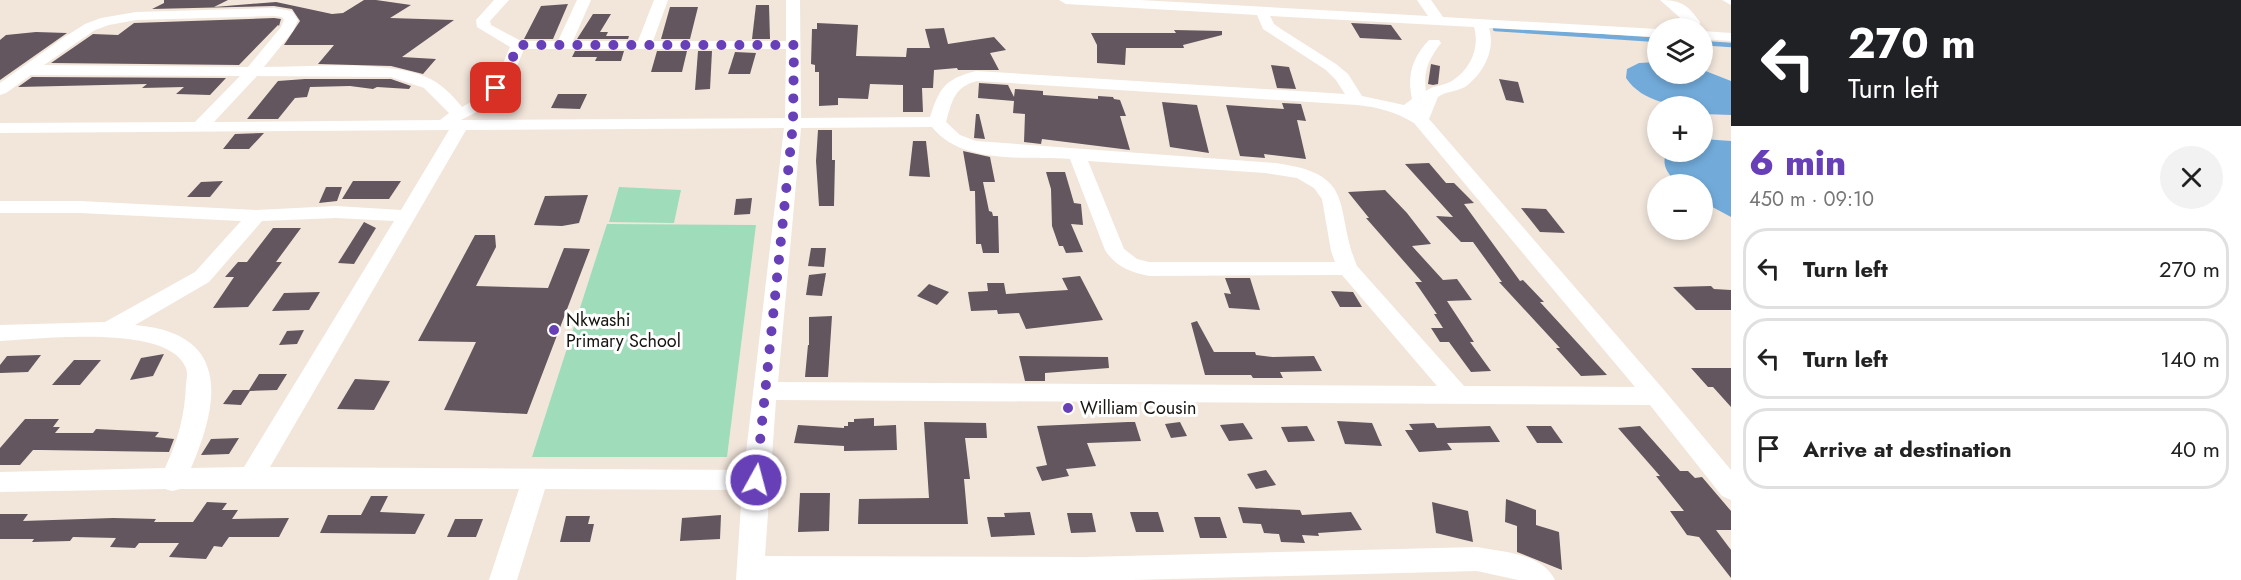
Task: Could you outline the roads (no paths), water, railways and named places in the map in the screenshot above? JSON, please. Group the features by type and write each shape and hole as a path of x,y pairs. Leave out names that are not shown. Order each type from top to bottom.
{"street":[{"path":"502,0 483,20 484,27 518,45 794,45"},
{"path":"563,46 584,0"},
{"path":"644,46 661,0"},
{"path":"792,0 793,124 756,480 751,574 1276,572 1477,559 1521,567 1541,580"},
{"path":"1066,0 1242,4 1352,17 1647,32"},
{"path":"1424,0 1437,19"},
{"path":"1667,0 1689,18"},
{"path":"0,90 68,41 90,27 106,21 136,16 274,12 287,14 291,20 288,28 252,72 199,127"},
{"path":"1263,16 1268,26 1276,32 1331,67 1342,77 1357,100"},
{"path":"1414,115 1426,114 1429,96 1437,90 1458,84 1478,64 1485,52 1485,36 1480,23"},
{"path":"1713,35 1731,36"},
{"path":"1414,115 1420,101 1416,85 1417,70 1422,55 1434,43"},
{"path":"0,128 435,127 460,119 488,100 505,76 518,45"},
{"path":"30,70 392,72 428,82 445,96 460,119"},
{"path":"937,122 948,87 959,80 976,76 1357,100 1390,105 1414,115 1656,396 1731,489"},
{"path":"460,119 793,124 937,122"},
{"path":"251,477 407,216 460,119"},
{"path":"937,122 945,134 959,142 976,147 1077,156 1210,162 1274,168 1306,175 1319,183 1331,196 1337,213 1341,250 1348,268 1457,394"},
{"path":"1077,156 1115,250 1122,260 1132,266 1149,269 1348,268"},
{"path":"0,207 80,207 256,216 336,212 407,216"},
{"path":"110,329 202,277 256,216"},
{"path":"0,333 138,330 171,341 189,352 198,366 199,400 194,433 172,481"},
{"path":"767,391 1656,396"},
{"path":"0,482 172,481 251,477 756,480"},
{"path":"503,580 535,478"}],"water":[{"path":"1639,63 1647,63 1647,84 1713,84 1713,74 1731,81 1731,115 1713,114 1713,96 1647,96 1641,93 1626,78 1627,69"},
{"path":"1713,140 1731,141 1731,217 1713,207 1713,174 1670,174 1664,162 1713,162"}],"waterway":[{"path":"1495,29 1647,39"},
{"path":"1713,44 1731,45"}],"place":[{"name":"Nkwashi Primary School","path":"554,330"},
{"name":"William Cousin","path":"1068,408"}]}
